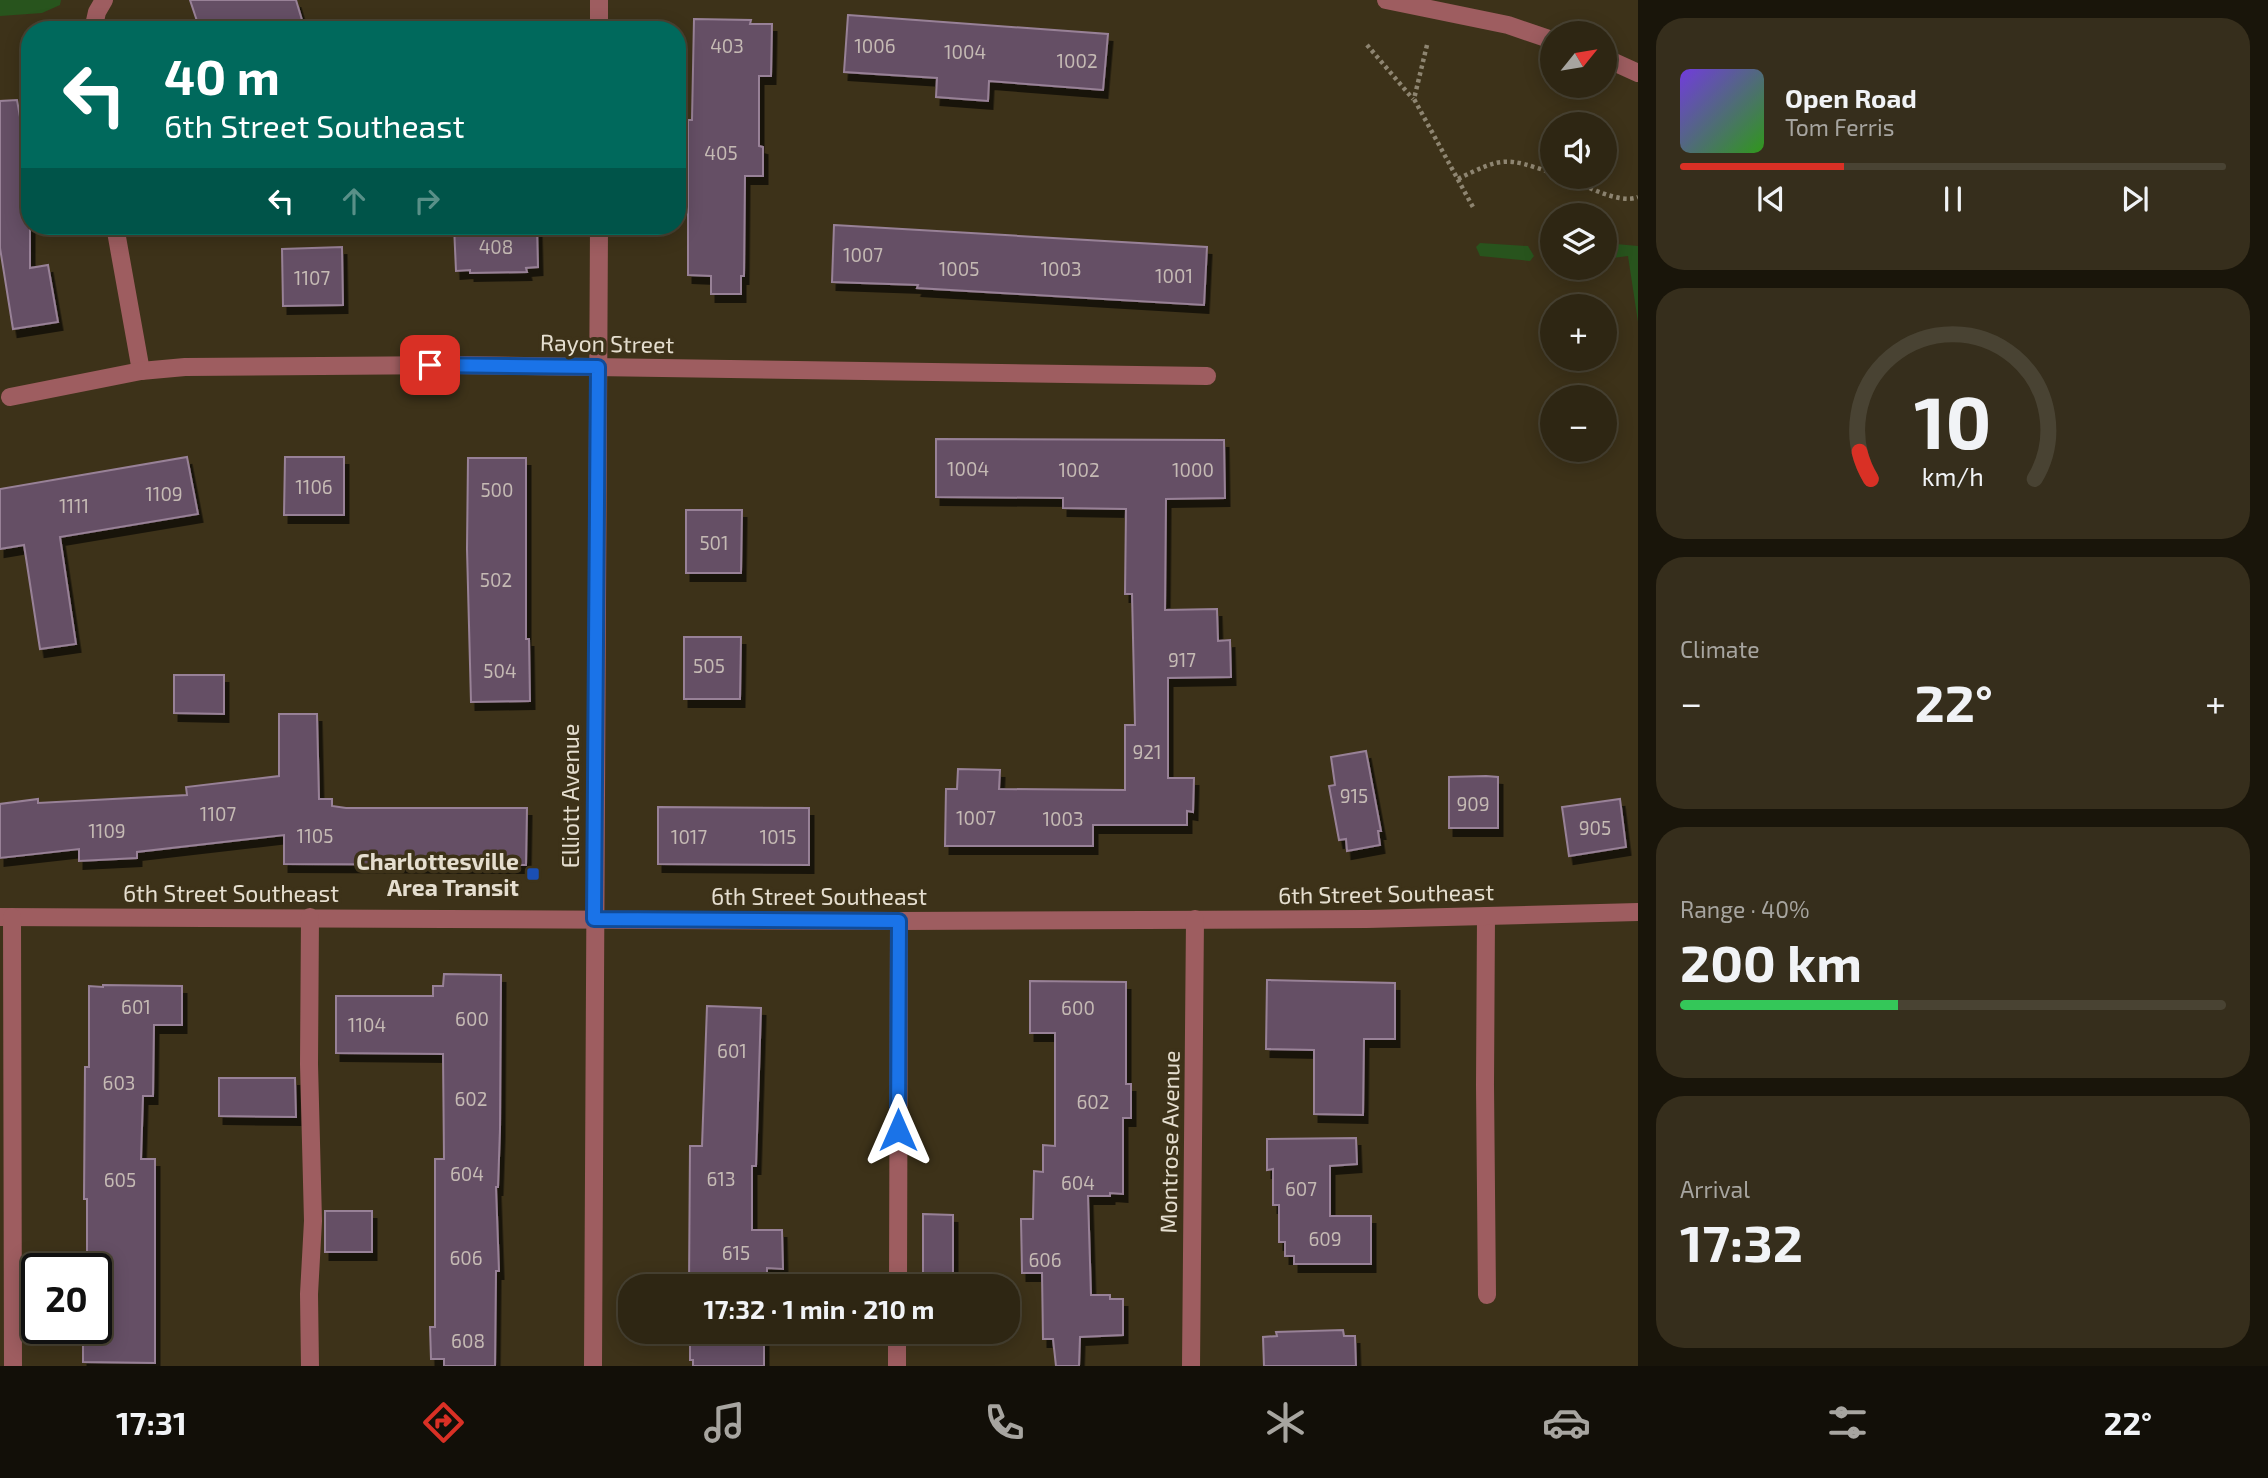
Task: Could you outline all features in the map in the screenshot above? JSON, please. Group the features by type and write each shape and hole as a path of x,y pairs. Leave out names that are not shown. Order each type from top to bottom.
{"street":[{"path":"95,21 104,0"},
{"path":"599,0 599,21"},
{"path":"1386,0 1508,26 1540,36"},
{"path":"1617,63 1638,73"},
{"path":"117,235 142,371"},
{"name":"Elliott Avenue","path":"593,1366 599,235"},
{"name":"Rayon Street","path":"10,397 142,371 185,367 598,367 1207,376"},
{"name":"6th Street Southeast","path":"6,917 899,921 1486,916 1638,912"},
{"path":"1486,916 1487,1295"},
{"path":"6,917 13,1366"},
{"path":"310,918 309,1064 313,1221 309,1294 310,1366"},
{"name":"Montrose Avenue","path":"1191,1366 1195,919"},
{"path":"898,1274 899,921"},
{"path":"897,1344 897,1366"}],"path":[{"path":"1367,45 1414,99 1474,209"},
{"path":"1414,99 1427,45"},
{"path":"1458,179 1484,166 1505,160 1540,169"},
{"path":"1594,189 1614,197 1631,200 1638,197"}],"green space":[{"path":"0,0 61,0 60,5 42,13 0,16"},
{"path":"1480,243 1528,246 1534,256 1530,261 1480,256 1476,247"},
{"path":"1617,244 1638,246 1638,322 1628,256 1617,257"}],"building":[{"path":"190,0 296,0 302,21 197,21"},
{"path":"848,15 1108,34 1103,90 989,81 988,101 936,97 937,78 844,72"},
{"path":"694,19 751,20 750,24 772,24 771,76 759,76 759,146 763,147 763,176 745,176 744,276 741,276 741,294 711,294 711,276 688,275 688,120 692,120"},
{"path":"17,100 21,122 21,235 30,235 30,268 48,265 58,322 13,329 0,248 0,101"},
{"path":"834,225 1207,247 1204,305 917,288 918,285 832,282"},
{"path":"454,235 537,235 538,267 526,268 527,272 456,271"},
{"path":"342,247 343,305 283,306 282,249"},
{"path":"936,439 1224,440 1225,498 1166,499 1165,610 1217,609 1218,641 1230,640 1231,677 1168,678 1168,778 1194,778 1193,812 1187,811 1187,825 1093,825 1093,846 945,846 946,789 957,789 958,769 1000,770 999,789 1125,790 1125,725 1135,725 1132,594 1125,594 1126,509 1063,508 1063,498 936,497"},
{"path":"187,457 198,514 60,537 76,644 40,649 24,545 0,549 0,489"},
{"path":"285,457 344,457 344,515 284,515"},
{"path":"468,458 526,458 526,639 529,639 530,701 471,702 467,549"},
{"path":"686,510 742,510 741,573 686,573"},
{"path":"684,637 741,637 740,699 684,699"},
{"path":"174,675 224,675 224,714 174,713"},
{"path":"279,714 317,714 319,799 332,799 332,806 346,808 527,808 526,865 284,864 284,835 137,852 137,858 79,861 79,849 0,858 0,804 38,799 38,803 187,795 186,787 279,776"},
{"path":"1366,751 1381,831 1378,831 1380,845 1347,851 1346,839 1339,840 1329,786 1335,785 1331,757"},
{"path":"1449,777 1498,777 1498,828 1449,828"},
{"path":"1620,799 1626,847 1569,856 1562,807"},
{"path":"658,807 809,808 809,865 658,864"},
{"path":"444,974 501,975 500,1129 496,1187 499,1271 496,1271 495,1366 444,1366 444,1359 431,1359 430,1327 435,1327 435,1159 444,1159 443,1054 336,1053 336,996 433,996 433,986 443,986"},
{"path":"1267,980 1395,983 1395,1039 1364,1039 1363,1115 1314,1114 1314,1050 1266,1049"},
{"path":"1030,981 1126,982 1126,1084 1131,1084 1131,1118 1123,1118 1123,1194 1088,1196 1091,1295 1110,1295 1110,1299 1123,1299 1123,1335 1080,1337 1079,1366 1056,1366 1053,1339 1043,1339 1042,1273 1022,1273 1021,1219 1033,1219 1034,1171 1043,1172 1043,1145 1055,1146 1055,1033 1030,1033"},
{"path":"89,986 182,986 182,1025 154,1025 153,1096 143,1096 141,1159 155,1159 155,1363 83,1362 83,1344 112,1344 112,1253 87,1253 87,1199 84,1199"},
{"path":"707,1006 761,1008 756,1166 752,1166 752,1230 782,1230 783,1269 767,1268 767,1274 689,1274 690,1146 702,1146"},
{"path":"219,1078 295,1078 296,1117 219,1116"},
{"path":"1356,1138 1357,1164 1330,1166 1330,1216 1371,1216 1371,1264 1294,1264 1294,1256 1285,1256 1285,1242 1279,1242 1279,1205 1273,1205 1273,1169 1267,1170 1267,1139"},
{"path":"325,1211 372,1211 372,1252 325,1252"},
{"path":"923,1214 953,1215 953,1274 923,1274"},
{"path":"1343,1330 1344,1336 1355,1336 1356,1366 1264,1366 1263,1337 1277,1336 1276,1332"},
{"path":"690,1344 764,1344 764,1366 693,1366 693,1360 690,1360"}],"place":[{"name":"Charlottesville Area Transit","path":"533,874"}],"route":[{"path":"430,365 598,367 594,919 899,921 898,1130"}]}
